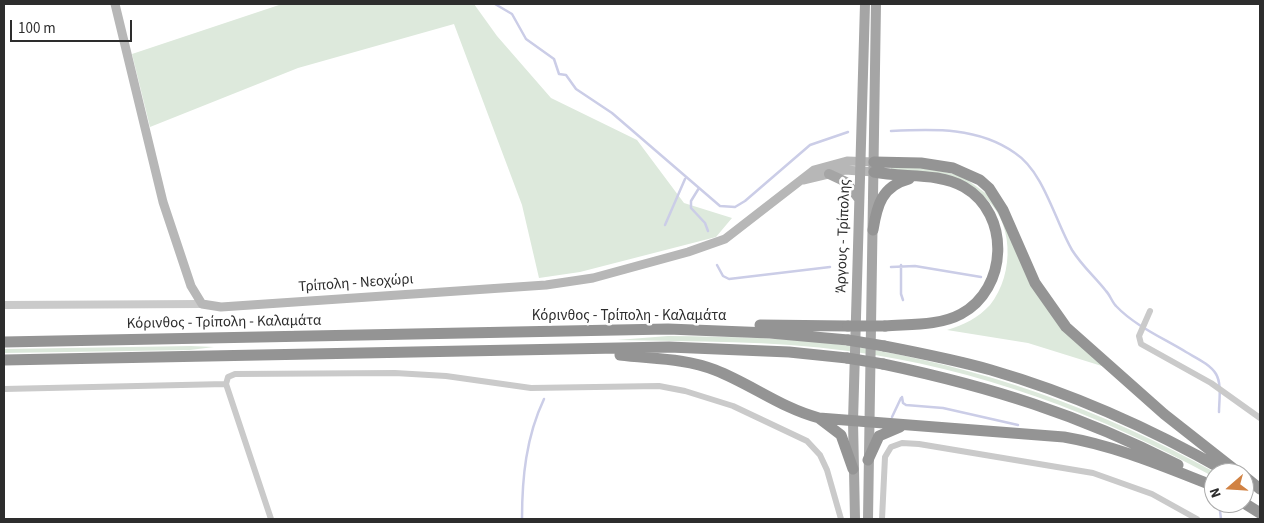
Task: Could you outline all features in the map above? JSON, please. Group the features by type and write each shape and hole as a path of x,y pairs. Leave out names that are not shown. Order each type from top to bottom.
{"highway":[{"path":"874,167 921,163 953,168 980,180 989,188 1000,204 1036,283 1066,327 1164,414 1226,463"},
{"path":"716,330 753,325 885,326 937,321 960,315 982,297 993,278 996,266 995,229 980,201 966,188 949,180 915,178 874,167"},
{"path":"873,230 877,208 882,195 894,184 915,178"},
{"name":"Κόρινθος - Τρίπολη - Καλαμάτα","path":"4,342 668,329 716,330 848,340 884,346 991,370 1061,393 1130,421 1210,463"},
{"name":"Κόρινθος - Τρίπολη - Καλαμάτα","path":"4,360 669,347 733,349 848,358 883,364 986,388 1072,416 1122,437 1204,481"},
{"path":"576,350 698,364 716,370 797,412 819,418 1064,437 1093,442 1204,482"},
{"path":"819,418 840,435 853,469"},
{"path":"868,460 879,436 885,432 907,426"}],"main road":[{"path":"115,4 163,202 190,286 202,304"},
{"name":"Άργους - Τρίπολης","path":"855,519 853,421 865,4"},
{"name":"Άργους - Τρίπολης","path":"868,519 876,4"},
{"name":"Τρίπολη - Νεοχώρι","path":"202,304 221,307 483,290 546,285 593,278 705,247 725,239 800,181 822,167 847,161 861,166"},
{"path":"861,166 874,167"},
{"name":"Τρίπολη - Νεοχώρι","path":"800,181 861,166"},
{"path":"829,174 846,182 860,200"}],"street":[{"path":"4,305 202,304"},
{"path":"1150,311 1139,336 1141,344 1224,392 1260,418"},
{"path":"271,519 226,384 228,377 243,373 395,373 446,376 531,388 659,386 685,391 733,406 808,441 820,455 827,470 841,519"},
{"path":"4,389 226,384"},
{"path":"882,519 885,457 891,447 902,443 919,444 1093,474 1152,494 1197,519"}],"green space":[{"path":"282,4 474,4 497,36 551,98 637,140 684,203 732,218 716,237 580,272 539,278 522,205 454,24 298,68 150,127 132,54"},
{"path":"891,165 923,167 962,176 995,200 1034,283 1105,367 1028,343 947,330 981,314 990,305 998,292 1004,278 1007,263 1008,247 1005,231 1000,217 992,204 980,194 891,171"},
{"path":"668,336 805,341 850,346 946,365 1039,393 1084,410 1173,450 1204,467 1204,472 1127,433 1082,414 1037,397 944,369 896,359 819,347 732,342 617,340"},
{"path":"214,347 190,350 4,353 4,349"}],"waterway":[{"path":"495,4 512,14 526,39 554,59 559,74 566,75 576,89 612,113 720,206 735,207 745,201 810,145 848,132"},
{"path":"891,131 940,130 971,134 1001,145 1025,161 1041,184 1072,250 1113,303 1140,326 1213,370 1219,383 1219,412"},
{"path":"665,225 685,179"},
{"path":"699,188 691,201 691,208 705,223 708,231"},
{"path":"717,265 723,276 729,279 830,267"},
{"path":"901,265 901,294 903,300"},
{"path":"891,267 915,266 981,277"},
{"path":"902,397 903,403 906,405 943,408 1018,425"},
{"path":"892,417 901,398"},
{"path":"522,519 526,458 533,428 544,399"},
{"path":"1220,513 1221,519"}]}
